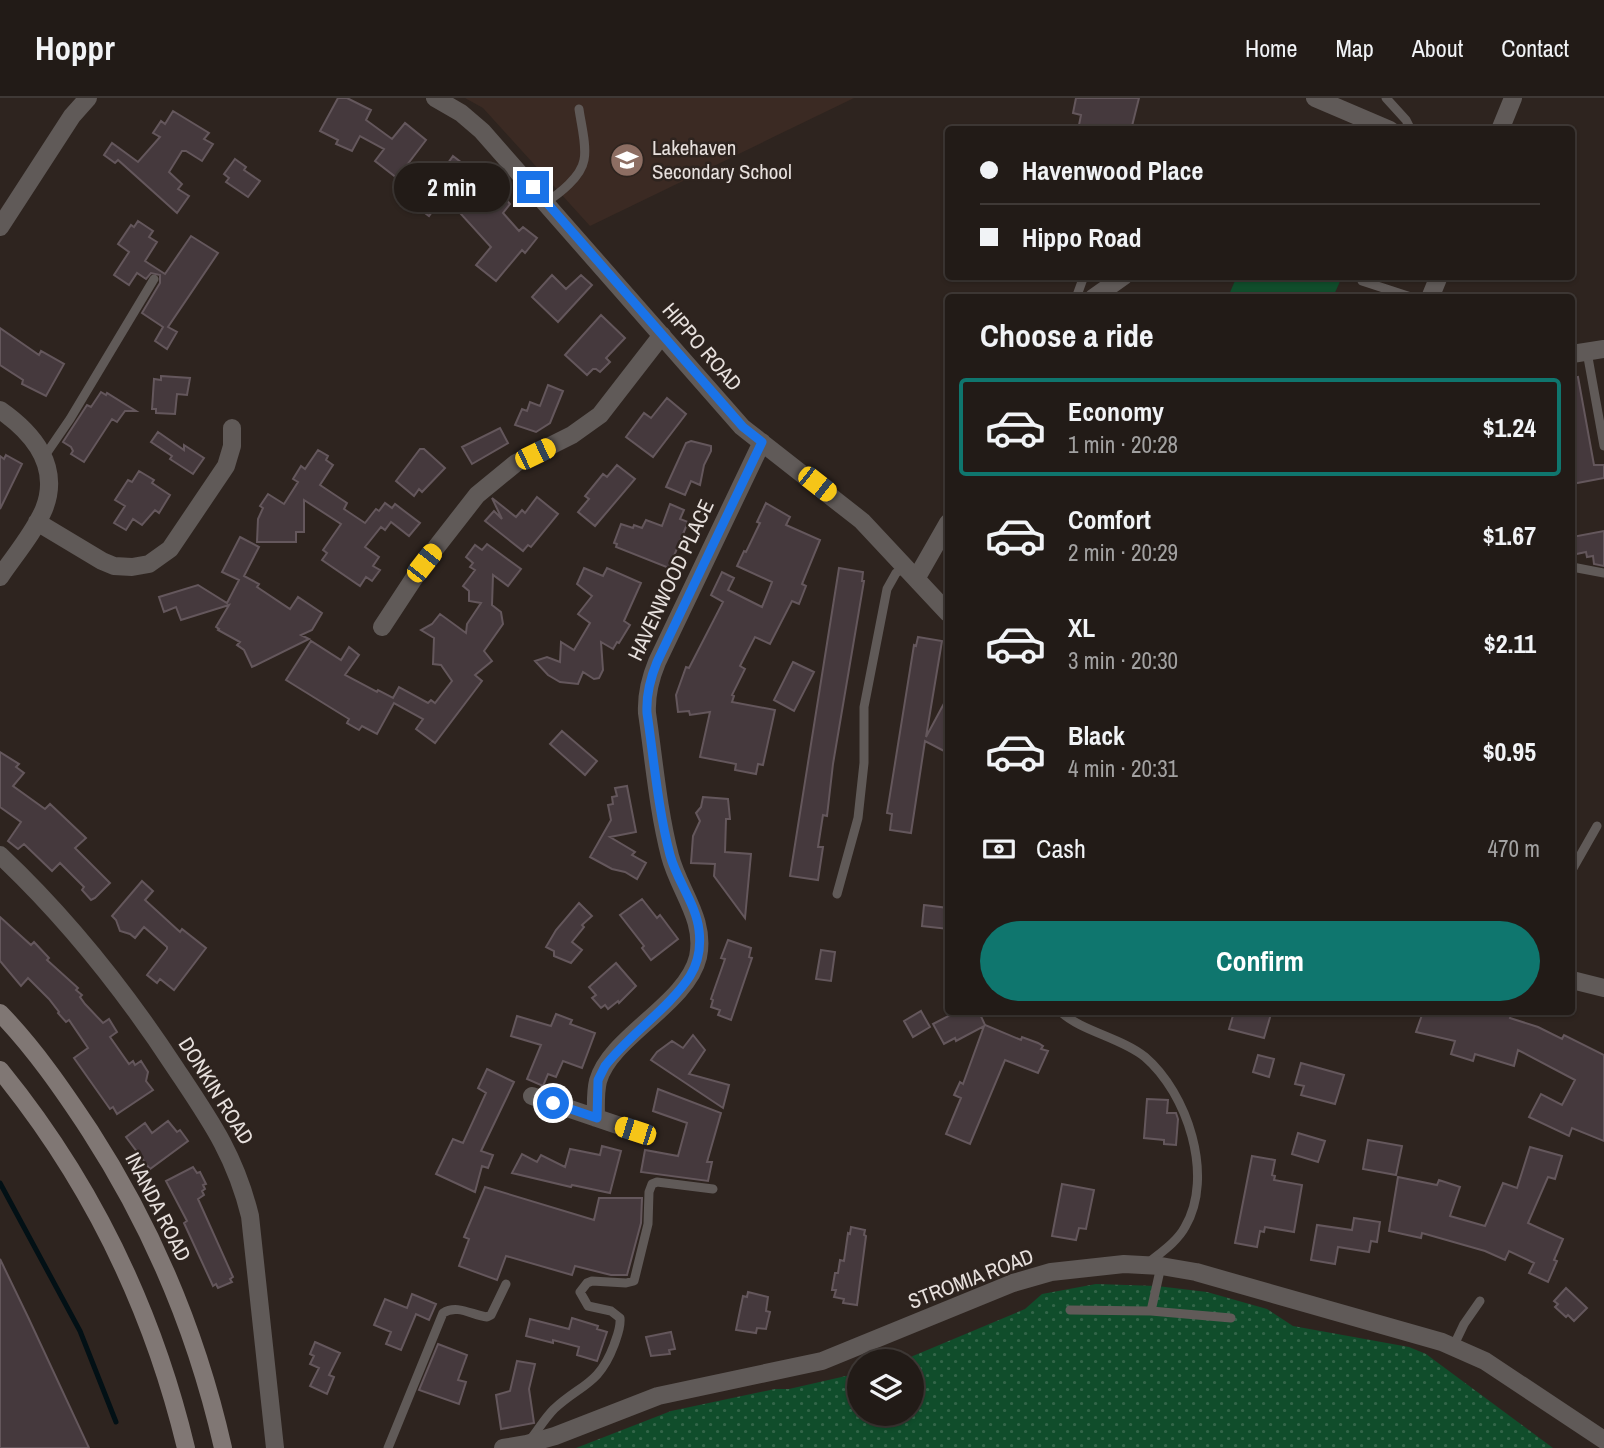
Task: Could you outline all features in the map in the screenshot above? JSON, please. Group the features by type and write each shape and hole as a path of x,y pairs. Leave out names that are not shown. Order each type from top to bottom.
{"main road":[{"name":"INANDA ROAD","path":"0,1013 64,1090 116,1172 156,1248 189,1325 223,1448"},
{"path":"0,1070 63,1156 121,1260 162,1358 186,1448"}],"street":[{"path":"0,227 72,116 88,98"},
{"name":"HIPPO ROAD","path":"435,98 461,113 482,131 743,427 862,521 945,610"},
{"path":"1315,98 1381,126"},
{"path":"1502,126 1513,98"},
{"path":"1099,294 1118,280"},
{"path":"382,627 424,563 477,495 516,463 572,435 600,415 662,335"},
{"path":"0,410 24,428 36,442 44,457 48,482 47,498 37,522 0,577"},
{"path":"37,522 102,561 123,566 149,564 170,550 226,466 232,446 232,428"},
{"name":"HAVENWOOD PLACE","path":"597,1118 598,1080 605,1066 690,977 697,960 700,942 698,925 676,874 667,844 646,697 657,662 762,442"},
{"path":"910,573 945,527"},
{"name":"DONKIN ROAD","path":"0,855 34,888 103,966 155,1037 229,1153 242,1182 250,1216 275,1448"},
{"path":"1575,980 1602,983"},
{"path":"531,1096 635,1131"},
{"name":"STROMIA ROAD","path":"503,1448 555,1436 658,1396 822,1361 1013,1283 1051,1272 1124,1264 1196,1272 1453,1347 1485,1361 1604,1440"}],"lane":[{"path":"1386,98 1409,126"},
{"path":"546,202 559,193 582,167 585,158 579,109"},
{"path":"44,457 70,419 154,279"},
{"path":"1363,281 1402,294"},
{"path":"1587,351 1604,446"},
{"path":"1575,568 1604,573"},
{"path":"837,894 858,818 864,763 864,707 887,589 896,573 910,573"},
{"path":"1575,865 1597,827"},
{"path":"1065,1015 1143,1056 1163,1076 1177,1096 1191,1135 1198,1171 1191,1213 1181,1234 1153,1266 1151,1311"},
{"path":"527,1444 554,1409 589,1384 603,1369 619,1332 620,1318 611,1311 588,1306 580,1292 592,1281 626,1283 634,1280 648,1224 649,1192 652,1184 657,1182 713,1189"},
{"path":"388,1448 443,1313 446,1310 459,1309 487,1317 491,1315 506,1284"},
{"path":"1453,1347 1464,1324 1480,1301"},
{"path":"1070,1310 1151,1311 1231,1318"}],"shaded area":[{"name":"Lakehaven Secondary School","path":"465,98 854,98 590,226 483,108"}],"green space":[{"path":"1235,280 1341,280 1334,294 1229,294"},
{"path":"1096,1284 1157,1286 1207,1292 1267,1309 1293,1326 1409,1347 1426,1354 1553,1448 576,1448 671,1411 847,1376 847,1426 924,1426 924,1351 1025,1309 1042,1294"}],"building":[{"path":"338,98 347,98 371,110 366,120 392,139 405,123 426,140 397,178 375,161 384,149 360,136 352,151 336,144 338,140 320,131"},
{"path":"1076,98 1139,98 1132,126 1079,126 1081,115 1073,113"},
{"path":"173,111 209,133 204,139 213,144 202,161 182,151 169,172 182,184 178,189 189,196 177,213 118,160 115,163 104,155 112,143 138,162 160,137 153,133 161,121 165,124"},
{"path":"453,156 471,170 441,207 437,205 429,216 417,207"},
{"path":"235,159 246,167 244,170 260,181 248,197 226,182 229,178 224,174"},
{"path":"496,187 510,204 503,213 519,231 523,227 537,238 525,253 522,250 496,281 476,265 491,247 450,202 483,189 492,191"},
{"path":"138,221 153,231 149,237 157,242 145,261 165,274 191,236 218,253 168,327 177,332 167,349 155,341 163,327 142,313 160,283 160,275 151,273 146,279 137,273 129,285 114,275 129,252 118,244 131,225 134,227"},
{"path":"552,275 566,289 581,275 592,285 558,322 532,297"},
{"path":"601,315 625,338 606,358 610,362 600,372 593,369 587,375 565,355"},
{"path":"0,328 39,355 41,351 64,364 46,396 22,384 23,380 0,365"},
{"path":"161,376 190,378 187,395 177,394 175,414 156,413 156,409 152,409 154,379 161,380"},
{"path":"1578,377 1594,465 1604,465 1604,478 1575,483 1575,378"},
{"path":"548,385 563,391 550,423 536,432 515,425 522,409 527,411 530,402 540,406"},
{"path":"101,392 136,411 125,411 117,422 112,419 84,462 71,454 71,447 63,442 87,405 91,407"},
{"path":"667,398 686,414 653,457 626,437 644,413 651,418"},
{"path":"500,428 508,443 472,464 462,447"},
{"path":"158,432 184,450 184,445 204,458 193,474 151,442"},
{"path":"691,441 711,446 711,451 704,465 700,485 691,481 685,495 666,487 686,443"},
{"path":"420,449 424,449 445,468 422,492 419,489 414,496 396,481"},
{"path":"318,450 328,456 326,460 333,465 320,485 347,503 344,509 365,523 376,509 379,511 385,503 392,508 395,504 420,523 409,536 391,522 385,530 381,527 365,547 379,557 373,566 380,570 372,581 366,577 360,586 322,560 327,553 323,550 341,524 304,500 304,532 296,532 296,542 257,542 258,519 263,508 260,506 268,494 284,504 298,482 293,479 301,466 305,469"},
{"path":"6,455 22,464 0,509 0,456 4,459"},
{"path":"617,465 635,479 595,526 578,512 589,499 585,496 603,474 607,477"},
{"path":"139,471 170,495 159,513 155,510 142,525 133,519 126,530 114,523 125,506 115,500 128,480 132,482"},
{"path":"537,497 558,514 531,547 528,545 523,551 485,521 494,511 502,519 492,498 516,517 522,510 525,513"},
{"path":"766,503 790,517 786,525 820,540 802,584 806,586 799,604 792,601 770,644 755,637 740,666 745,669 732,695 732,702 775,710 763,765 758,764 756,774 735,770 736,764 700,757 710,712 690,715 689,711 678,712 676,695 686,667 689,668 723,602 711,595 722,572 734,578 728,590 762,607 772,582 737,566 760,523 757,522"},
{"path":"670,504 684,510 680,519 688,522 669,568 616,547 617,544 614,543 621,524 642,528 646,520 662,526"},
{"path":"1604,531 1604,566 1594,564 1593,556 1587,557 1586,552 1575,554 1575,536"},
{"path":"240,537 259,547 244,576 259,584 257,587 290,609 298,597 322,613 312,630 301,635 309,639 252,667 244,650 237,645 240,642 216,627 229,605 181,620 176,607 164,612 159,597 198,585 227,603 239,580 222,572"},
{"path":"487,544 521,569 508,586 493,575 492,605 501,612 503,624 484,651 492,661 475,675 482,681 435,743 416,729 423,719 394,703 377,734 362,726 359,730 347,723 349,719 286,680 311,641 341,660 349,647 359,655 345,675 377,692 378,690 393,698 399,687 428,703 431,700 435,703 452,681 441,665 433,664 434,638 421,630 432,624 440,614 466,633 467,624 481,603 469,601 469,591 463,586 475,570 470,567 473,563 466,557 475,545 482,550"},
{"path":"584,568 603,576 607,568 641,583 624,621 630,625 619,643 617,642 613,649 601,642 603,670 599,678 594,679 583,672 578,684 560,682 548,675 535,661 547,657 560,662 561,642 574,650 590,623 578,614 592,596 577,584"},
{"path":"839,568 863,572 864,581 833,764 827,816 823,815 818,847 823,847 818,880 790,876"},
{"path":"918,637 942,641 926,737 945,702 945,751 925,741 911,833 890,830 892,814 887,813 914,645 916,646"},
{"path":"793,662 814,672 794,711 774,700"},
{"path":"562,731 597,761 585,775 550,744"},
{"path":"0,752 19,764 16,767 24,773 13,786 45,809 50,804 86,838 75,848 110,883 95,898 91,900 82,890 84,887 60,863 52,871 24,844 18,849 8,841 21,822 0,807"},
{"path":"627,786 636,832 610,837 635,852 632,855 646,863 637,879 590,857 611,820 608,805 613,804 612,797 617,796 615,788"},
{"path":"703,797 728,799 730,819 726,819 725,852 751,854 745,918 714,876 715,864 691,863 693,836 700,821 696,813 701,807"},
{"path":"142,881 153,891 145,900 180,932 182,929 206,948 174,990 160,979 157,983 147,975 167,947 144,927 135,938 120,931 112,916"},
{"path":"642,899 657,918 660,915 678,939 651,960 642,948 644,946 620,915"},
{"path":"579,903 592,916 582,925 584,927 572,942 582,950 571,963 554,956 554,951 546,947 556,930"},
{"path":"924,905 945,908 945,929 922,926"},
{"path":"0,917 31,945 34,942 49,958 47,960 78,988 76,990 82,995 80,997 85,1004 103,1023 109,1019 117,1032 110,1037 129,1064 133,1061 135,1065 141,1061 148,1072 146,1081 153,1090 117,1114 113,1107 110,1109 74,1058 88,1048 69,1020 66,1022 49,999 28,978 21,986 0,961"},
{"path":"728,940 751,948 749,957 752,958 731,1020 718,1015 720,1010 711,1007 711,999 725,959 721,958"},
{"path":"821,950 835,952 831,981 816,979"},
{"path":"616,963 636,986 619,1003 618,1001 608,1009 605,1005 601,1008 592,998 596,995 589,987"},
{"path":"921,1011 930,1027 913,1037 904,1021"},
{"path":"556,1014 572,1020 570,1024 595,1033 582,1068 563,1061 556,1077 548,1074 543,1086 527,1079 541,1045 511,1036 517,1016 551,1026"},
{"path":"950,1015 980,1015 985,1025 1021,1040 1022,1037 1038,1043 1043,1046 1041,1049 1048,1051 1038,1073 1005,1060 970,1144 946,1134 961,1098 954,1095 960,1082 963,1084 984,1026 956,1041 955,1038 944,1044 933,1024"},
{"path":"1233,1015 1271,1015 1264,1038 1229,1029"},
{"path":"1422,1015 1511,1015 1510,1018 1538,1027 1562,1039 1564,1035 1604,1055 1604,1141 1572,1128 1569,1136 1529,1117 1541,1094 1562,1105 1575,1080 1518,1050 1514,1066 1475,1054 1473,1061 1451,1054 1455,1041 1416,1032"},
{"path":"693,1035 705,1050 689,1074 729,1085 723,1108 651,1060 672,1041 683,1048"},
{"path":"1258,1055 1274,1059 1269,1077 1253,1072"},
{"path":"1301,1063 1344,1075 1335,1104 1301,1095 1304,1086 1295,1084"},
{"path":"487,1069 514,1082 481,1151 493,1155 488,1168 482,1166 475,1192 436,1174 453,1139 463,1143 486,1093 478,1088"},
{"path":"658,1089 721,1113 707,1162 712,1162 708,1181 641,1172 645,1150 678,1156 687,1123 653,1111"},
{"path":"1147,1099 1168,1100 1167,1113 1176,1113 1178,1119 1176,1145 1164,1144 1164,1140 1144,1138"},
{"path":"168,1121 177,1132 180,1130 188,1141 150,1169 126,1137 145,1123 152,1133"},
{"path":"1298,1133 1325,1141 1318,1162 1292,1154"},
{"path":"1368,1140 1402,1146 1396,1175 1363,1169"},
{"path":"602,1146 621,1151 610,1193 512,1173 522,1154 537,1162 541,1155 565,1167 570,1149 600,1155"},
{"path":"1530,1147 1562,1156 1555,1179 1548,1177 1528,1223 1563,1239 1548,1282 1529,1273 1534,1263 1509,1251 1505,1260 1485,1251 1422,1233 1421,1238 1389,1231 1398,1177 1437,1185 1439,1180 1460,1187 1450,1216 1485,1226 1503,1183 1517,1188"},
{"path":"1252,1156 1275,1160 1272,1175 1275,1176 1274,1180 1302,1185 1294,1232 1265,1227 1264,1232 1260,1231 1257,1247 1235,1243"},
{"path":"193,1167 197,1173 200,1172 206,1184 203,1185 204,1195 198,1199 233,1277 230,1279 232,1282 218,1288 216,1284 213,1286 184,1223 187,1221 166,1181"},
{"path":"1062,1184 1094,1190 1086,1229 1079,1228 1076,1240 1052,1236"},
{"path":"485,1187 594,1220 599,1198 642,1198 641,1223 627,1275 611,1275 575,1266 572,1275 506,1256 497,1280 459,1266 469,1239 464,1237"},
{"path":"1354,1218 1380,1222 1377,1242 1371,1241 1369,1252 1338,1247 1335,1264 1311,1260 1317,1225 1352,1230"},
{"path":"851,1227 865,1230 866,1236 857,1305 843,1303 844,1299 834,1297 836,1290 832,1290 840,1260 844,1261"},
{"path":"0,1259 28,1317 89,1448 0,1448"},
{"path":"1566,1288 1587,1308 1574,1321 1555,1307 1558,1304 1554,1301"},
{"path":"748,1292 768,1297 766,1311 770,1312 766,1329 757,1328 756,1333 736,1330 743,1296 747,1297"},
{"path":"412,1294 436,1304 429,1320 416,1314 401,1350 386,1344 391,1332 374,1325 385,1299 407,1308"},
{"path":"572,1318 598,1326 597,1329 607,1332 597,1361 577,1355 579,1347 526,1336 530,1319 569,1329"},
{"path":"671,1332 675,1349 669,1350 670,1354 651,1356 646,1337"},
{"path":"315,1342 340,1353 329,1375 334,1377 327,1394 310,1386 319,1368 310,1364 314,1356 310,1354"},
{"path":"438,1344 467,1355 458,1380 466,1382 459,1404 419,1390"},
{"path":"517,1361 535,1364 529,1389 534,1423 501,1429 496,1395 510,1391"}],"waterway":[{"path":"0,1183 80,1331 116,1422"}],"place":[{"name":"Lakehaven Secondary School","path":"627,160"}],"route":[{"path":"533,187 743,427 762,442 657,662 646,697 667,844 676,874 698,925 700,942 697,960 690,977 605,1066 598,1080 597,1118 553,1103"}]}
